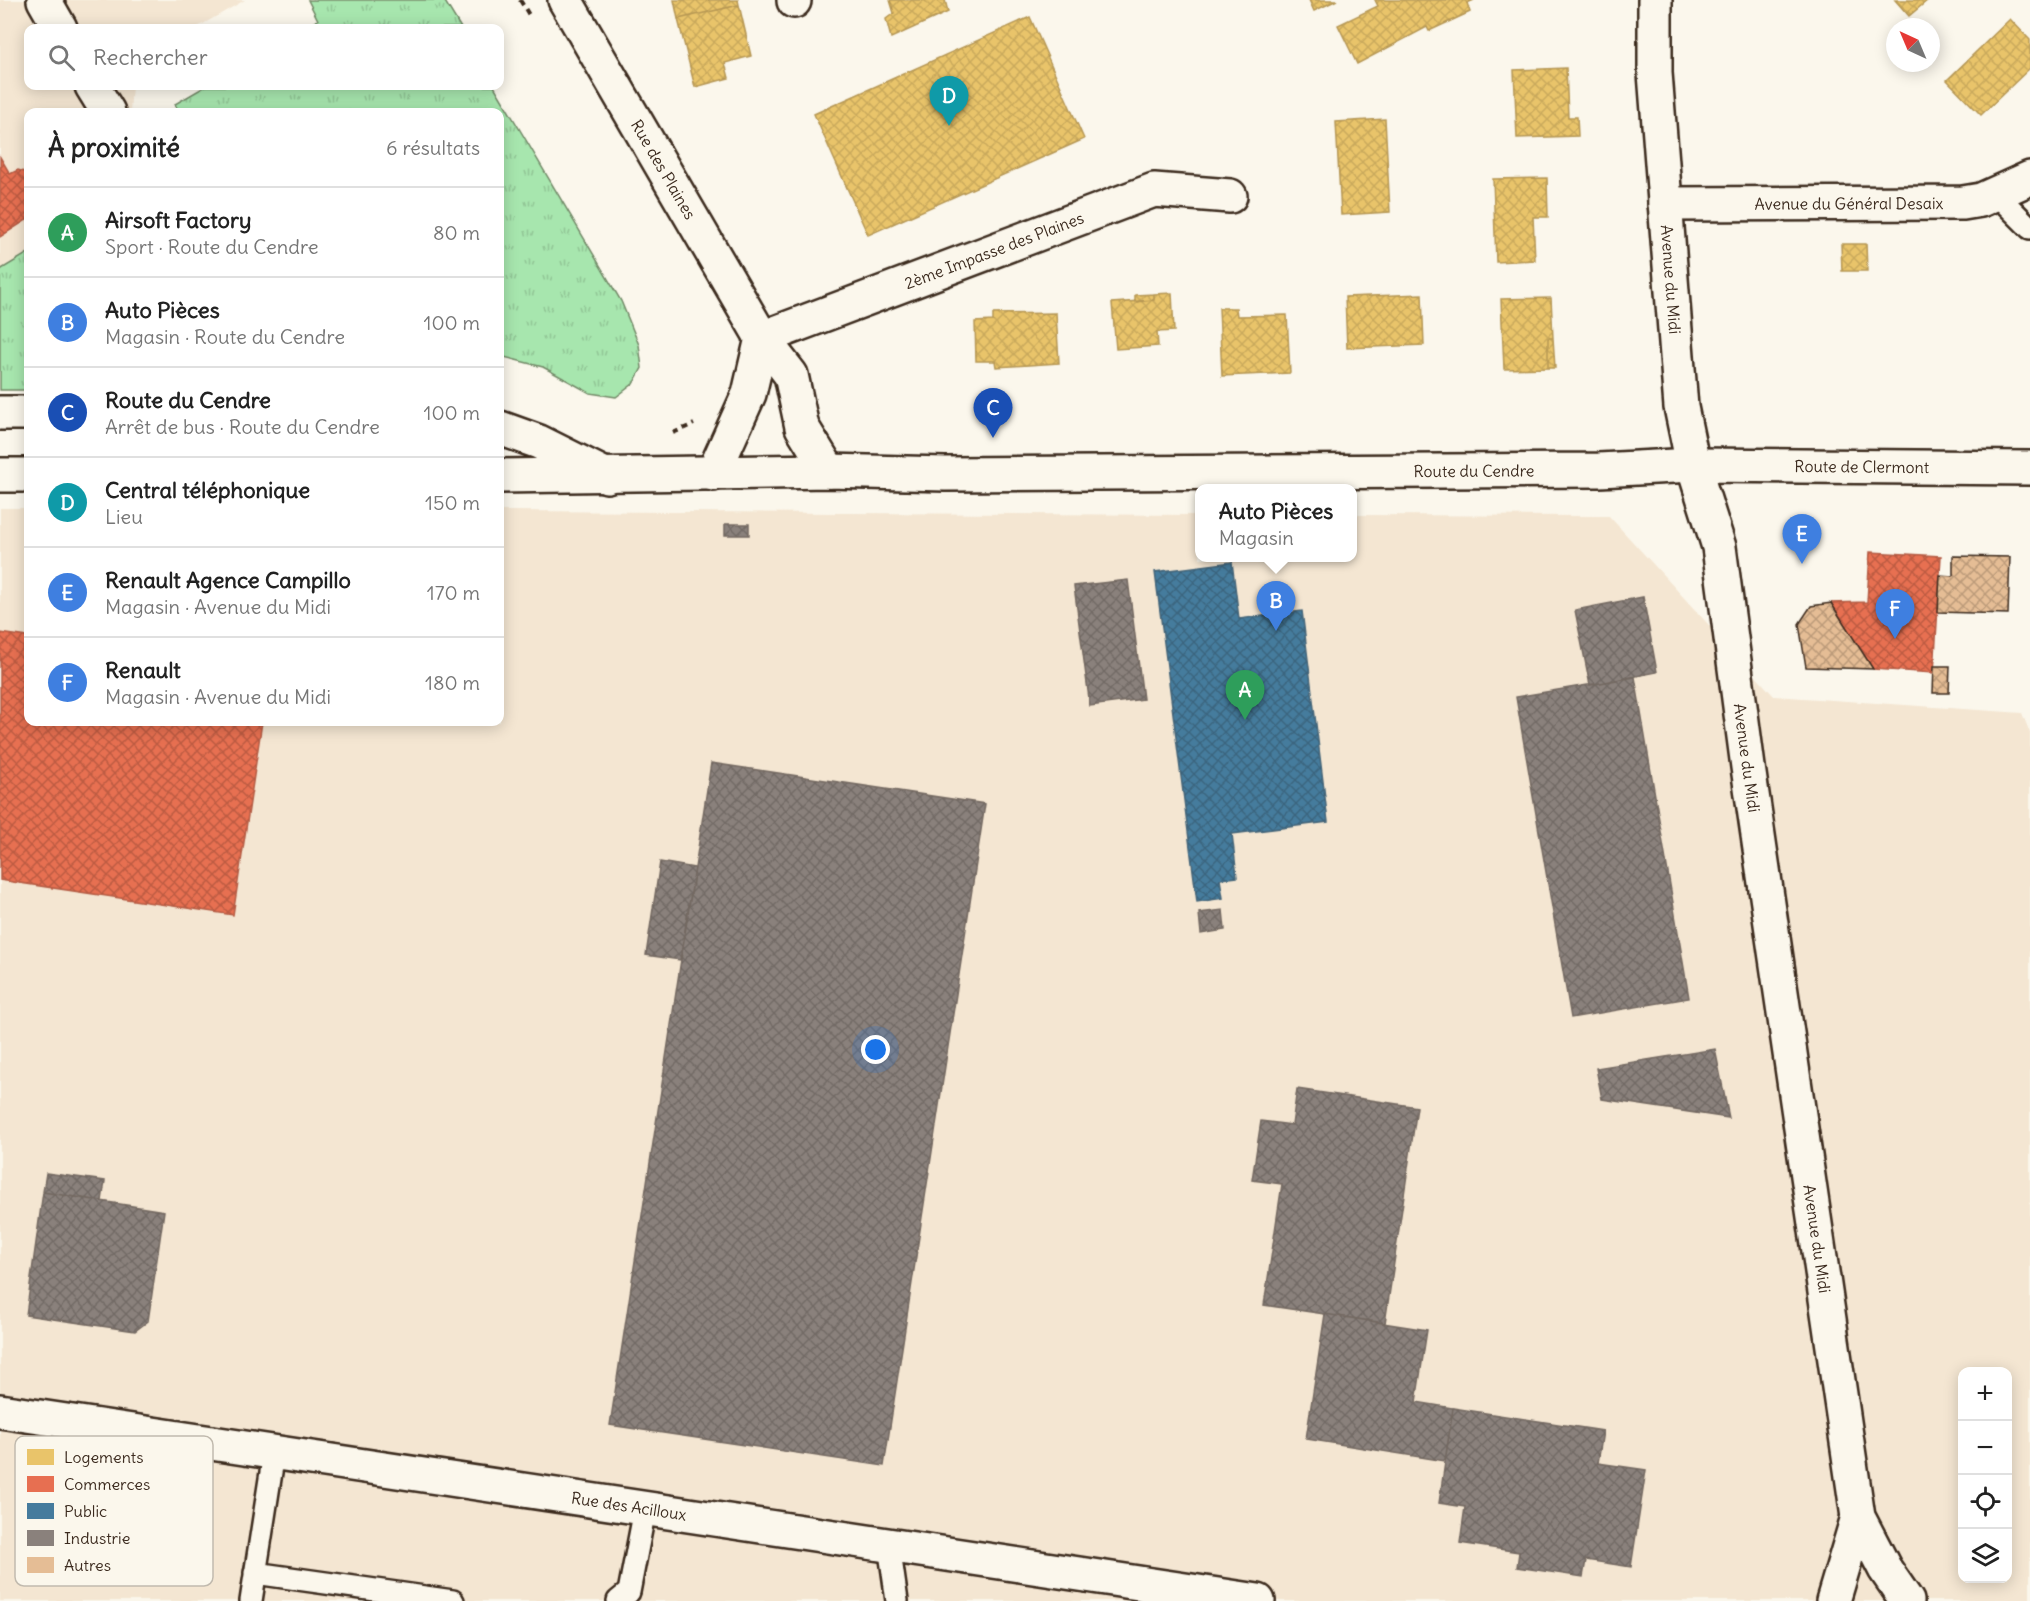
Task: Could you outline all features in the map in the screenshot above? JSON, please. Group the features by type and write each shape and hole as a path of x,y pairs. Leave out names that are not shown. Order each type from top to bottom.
{"street":[{"path":"44,0 58,24"},
{"name":"Rue des Plaines","path":"565,0 762,338 791,375 802,427 830,471"},
{"name":"Avenue du Midi","path":"1655,0 1656,73 1681,407 1693,465 1719,548 1753,802 1858,1516 1885,1569 1907,1601"},
{"path":"94,90 106,108"},
{"name":"Avenue du Général Desaix","path":"1665,204 1698,202 1936,204 1982,200 2030,178"},
{"name":"2ème Impasse des Plaines","path":"762,338 1154,189 1230,196"},
{"path":"713,474 749,394 762,338"},
{"path":"0,413 24,413"},
{"path":"504,429 539,442 607,476"},
{"name":"Route de Clermont","path":"1693,465 2030,468"},
{"name":"Route du Cendre","path":"504,476 830,471 945,474 1599,470 1693,465"},
{"path":"0,475 24,475"},
{"name":"Rue des Acilloux","path":"0,1411 163,1436"},
{"name":"Rue des Acilloux","path":"213,1444 1240,1600"},
{"name":"Avenue du Midi","path":"1833,1601 1858,1516"}],"lane":[{"path":"1996,194 2030,228"},
{"path":"251,1601 274,1453"},
{"path":"618,1601 629,1592 645,1509"},
{"path":"889,1545 897,1601"},
{"path":"255,1573 453,1601"}],"path":[{"path":"520,0 532,20"},
{"path":"666,435 684,431 699,421"}],"shaded area":[{"path":"0,0 245,0 203,24 24,24 24,90 132,90 130,108 24,108 24,255 0,270"},
{"path":"0,508 24,508 24,726 504,726 504,511 1195,515 1195,562 1357,562 1357,515 1609,516 1774,696 2022,713 2030,733 2030,1601 0,1601"}],"green space":[{"path":"308,0 444,0 459,24 311,24 318,20"},
{"path":"199,90 496,90 621,301 639,345 642,368 633,384 616,397 590,393 543,367 504,357 504,108 177,108 175,104"},
{"path":"24,255 24,390 0,390 0,270"}],"building: Logements":[{"path":"674,0 738,0 739,5 678,19"},
{"path":"890,0 945,0 948,12 891,38 886,19 894,13"},
{"path":"1309,0 1337,0 1314,11"},
{"path":"1375,0 1474,0 1467,3 1470,12 1429,31 1427,27 1357,64 1338,25 1378,6"},
{"path":"1895,0 1928,0 1909,16"},
{"path":"739,5 751,56 725,63 729,78 695,87 678,19"},
{"path":"1030,17 1084,139 868,235 814,114"},
{"path":"2010,19 2030,40 2030,68 1981,115 1947,80"},
{"path":"1566,68 1568,117 1577,117 1578,136 1517,138 1514,70"},
{"path":"1385,119 1390,212 1341,215 1336,122"},
{"path":"1547,178 1548,217 1533,217 1535,260 1496,262 1493,179"},
{"path":"1841,244 1866,244 1867,271 1842,271"},
{"path":"1172,293 1174,331 1157,332 1158,346 1116,349 1112,303 1154,300 1154,294"},
{"path":"1154,294 1154,300 1135,302 1135,295"},
{"path":"1422,294 1424,345 1347,348 1345,297"},
{"path":"1551,298 1553,338 1548,338 1548,368 1504,369 1501,299"},
{"path":"1219,308 1236,308 1237,316 1287,315 1290,373 1222,376"},
{"path":"1056,313 1059,363 996,367 995,361 976,361 975,322 993,321 993,314"},
{"path":"1548,338 1553,338 1555,368 1548,368"}],"building: Commerces":[{"path":"0,157 10,174 18,170 24,172 24,222 0,237"},
{"path":"1870,552 1941,556 1934,673 1873,669 1831,603 1867,602"},
{"path":"0,633 24,636 24,726 261,726 233,915 0,880"}],"building: Public":[{"path":"1232,562 1239,619 1302,611 1328,822 1232,834 1237,877 1220,879 1223,898 1197,902 1155,572"}],"building: Industrie":[{"path":"725,524 749,524 749,535 725,535"},
{"path":"1128,580 1143,699 1090,706 1074,586"},
{"path":"1643,597 1657,672 1590,685 1575,610"},
{"path":"1635,677 1689,998 1571,1018 1516,697"},
{"path":"711,763 985,804 884,1466 610,1425"},
{"path":"660,862 695,868 680,960 646,955"},
{"path":"1223,910 1225,930 1201,934 1199,913"},
{"path":"1715,1049 1729,1118 1602,1099 1596,1068"},
{"path":"1297,1089 1417,1107 1385,1323 1264,1305 1282,1184 1252,1180 1261,1121 1292,1125"},
{"path":"46,1173 105,1181 102,1201 43,1192"},
{"path":"43,1192 164,1211 148,1321 135,1331 26,1315"},
{"path":"1325,1314 1427,1330 1416,1402 1453,1408 1445,1461 1306,1439"},
{"path":"1453,1408 1603,1431 1598,1463 1646,1470 1631,1567 1586,1560 1583,1577 1517,1567 1519,1552 1460,1543 1465,1507 1439,1503"}],"building: Autres":[{"path":"1953,556 2010,557 2008,614 1938,612 1940,575 1953,576"},
{"path":"1831,603 1873,669 1806,667 1799,624 1811,606"},
{"path":"1934,666 1950,666 1949,693 1933,693"}],"place":[{"name":"Central téléphonique","path":"949,126"},
{"name":"Route du Cendre","path":"993,438"},
{"name":"Renault Agence Campillo","path":"1802,564"},
{"name":"Auto Pièces","path":"1276,631"},
{"name":"Renault","path":"1895,639"},
{"name":"Airsoft Factory","path":"1245,720"}]}
